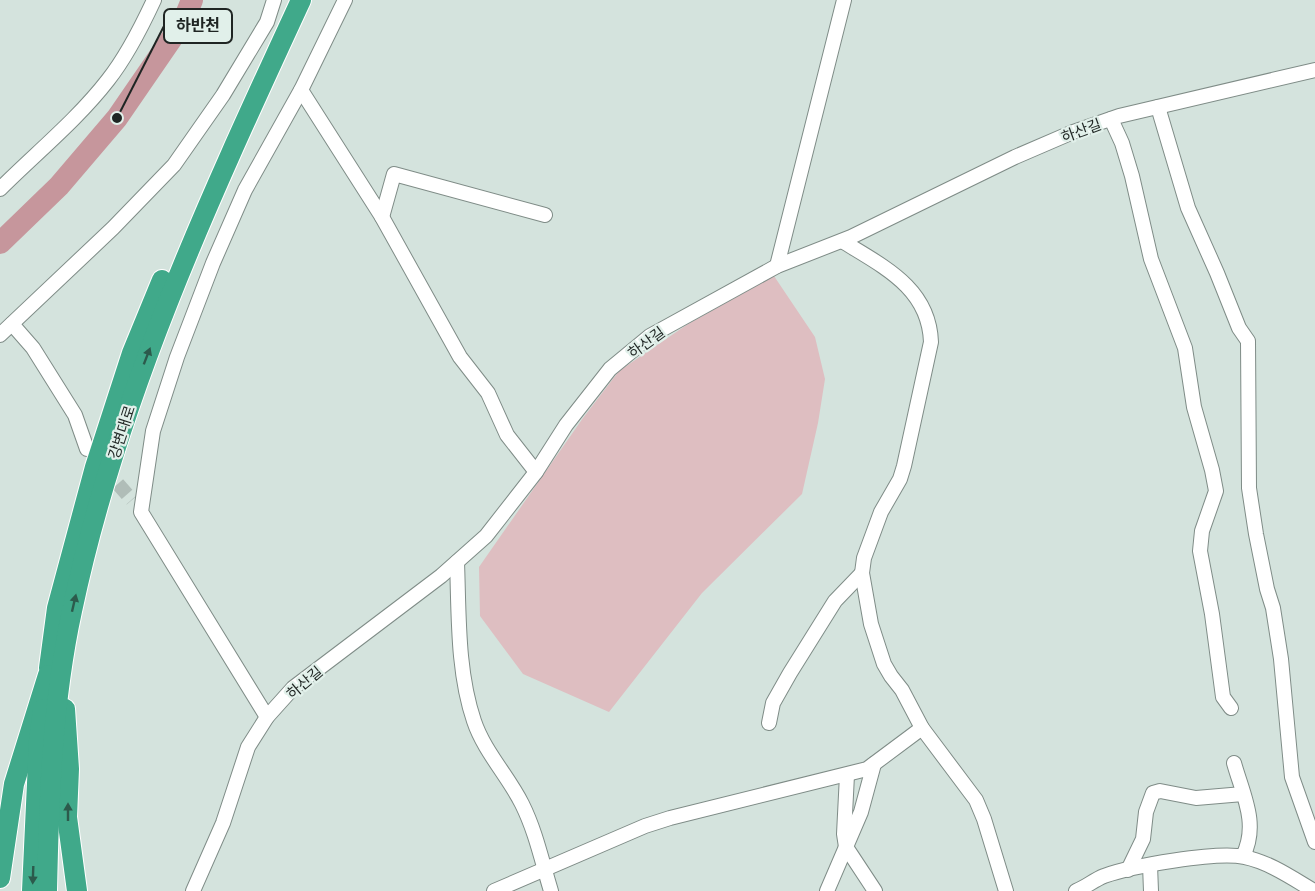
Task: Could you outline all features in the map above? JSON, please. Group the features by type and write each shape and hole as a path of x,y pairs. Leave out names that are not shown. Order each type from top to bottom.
{"highway":[{"name":"강변대로","path":"47,891 57,608 72,547 98,456 132,353 176,247 286,0"},
{"name":"강변대로","path":"32,891 39,740 107,476 135,388 176,282 230,152 301,0"},
{"path":"0,878 14,784 55,674"},
{"path":"55,674 68,740 67,816 77,891"}],"street":[{"path":"0,189 108,81 132,44 154,0"},
{"path":"0,335 113,228 174,165 245,59 267,22 274,0"},
{"path":"141,512 153,431 177,357 213,263 245,190 301,90 345,0"},
{"path":"777,266 844,0"},
{"name":"하산길","path":"193,891 223,823 248,747 267,717 293,688 441,576 486,536 536,472 566,425 610,369 650,336 777,266 842,241 1015,157 1073,132 1111,119 1315,70"},
{"path":"301,90 382,217 460,357 488,393 507,435 536,472"},
{"path":"1158,107 1188,208 1239,328 1248,341 1248,488 1267,589 1273,608 1281,659 1292,777 1315,842"},
{"path":"1111,119 1122,143 1132,176 1151,259 1185,348 1194,407 1212,470 1216,491 1202,531 1200,551 1212,614 1223,697 1231,708"},
{"path":"382,217 394,174 545,215"},
{"path":"842,241 872,260 916,295 930,325 931,342 904,465 871,537 864,558 862,573 871,624 884,664 902,690 922,728 976,800 1006,891"},
{"path":"12,324 33,348 75,415 87,449"},
{"path":"132,500 267,717"},
{"path":"457,562 463,670 474,721 522,803 551,891"},
{"path":"770,723 773,703 790,673 835,601 862,573"},
{"path":"494,891 544,868 669,818 867,769 922,728"},
{"path":"1234,763 1250,818 1251,834 1243,856"},
{"path":"827,891 861,812 874,764"},
{"path":"847,775 844,834 846,847 875,891"},
{"path":"1128,870 1143,839 1146,812 1153,793 1166,792 1196,798 1243,794"},
{"path":"1076,891 1092,886 1104,876 1150,865 1198,858 1243,856 1260,861 1314,891"},
{"path":"1150,865 1150,891"}],"shaded area":[{"path":"774,276 815,337 825,379 802,494 702,593 609,712 523,674 480,616 479,567 583,418 619,371 688,324"}],"waterway":[{"path":"0,243 59,186 117,118 183,22 192,0"}],"tunnel":[{"path":"104,468 132,500"}],"place":[{"name":"하반천","path":"117,118"}]}
